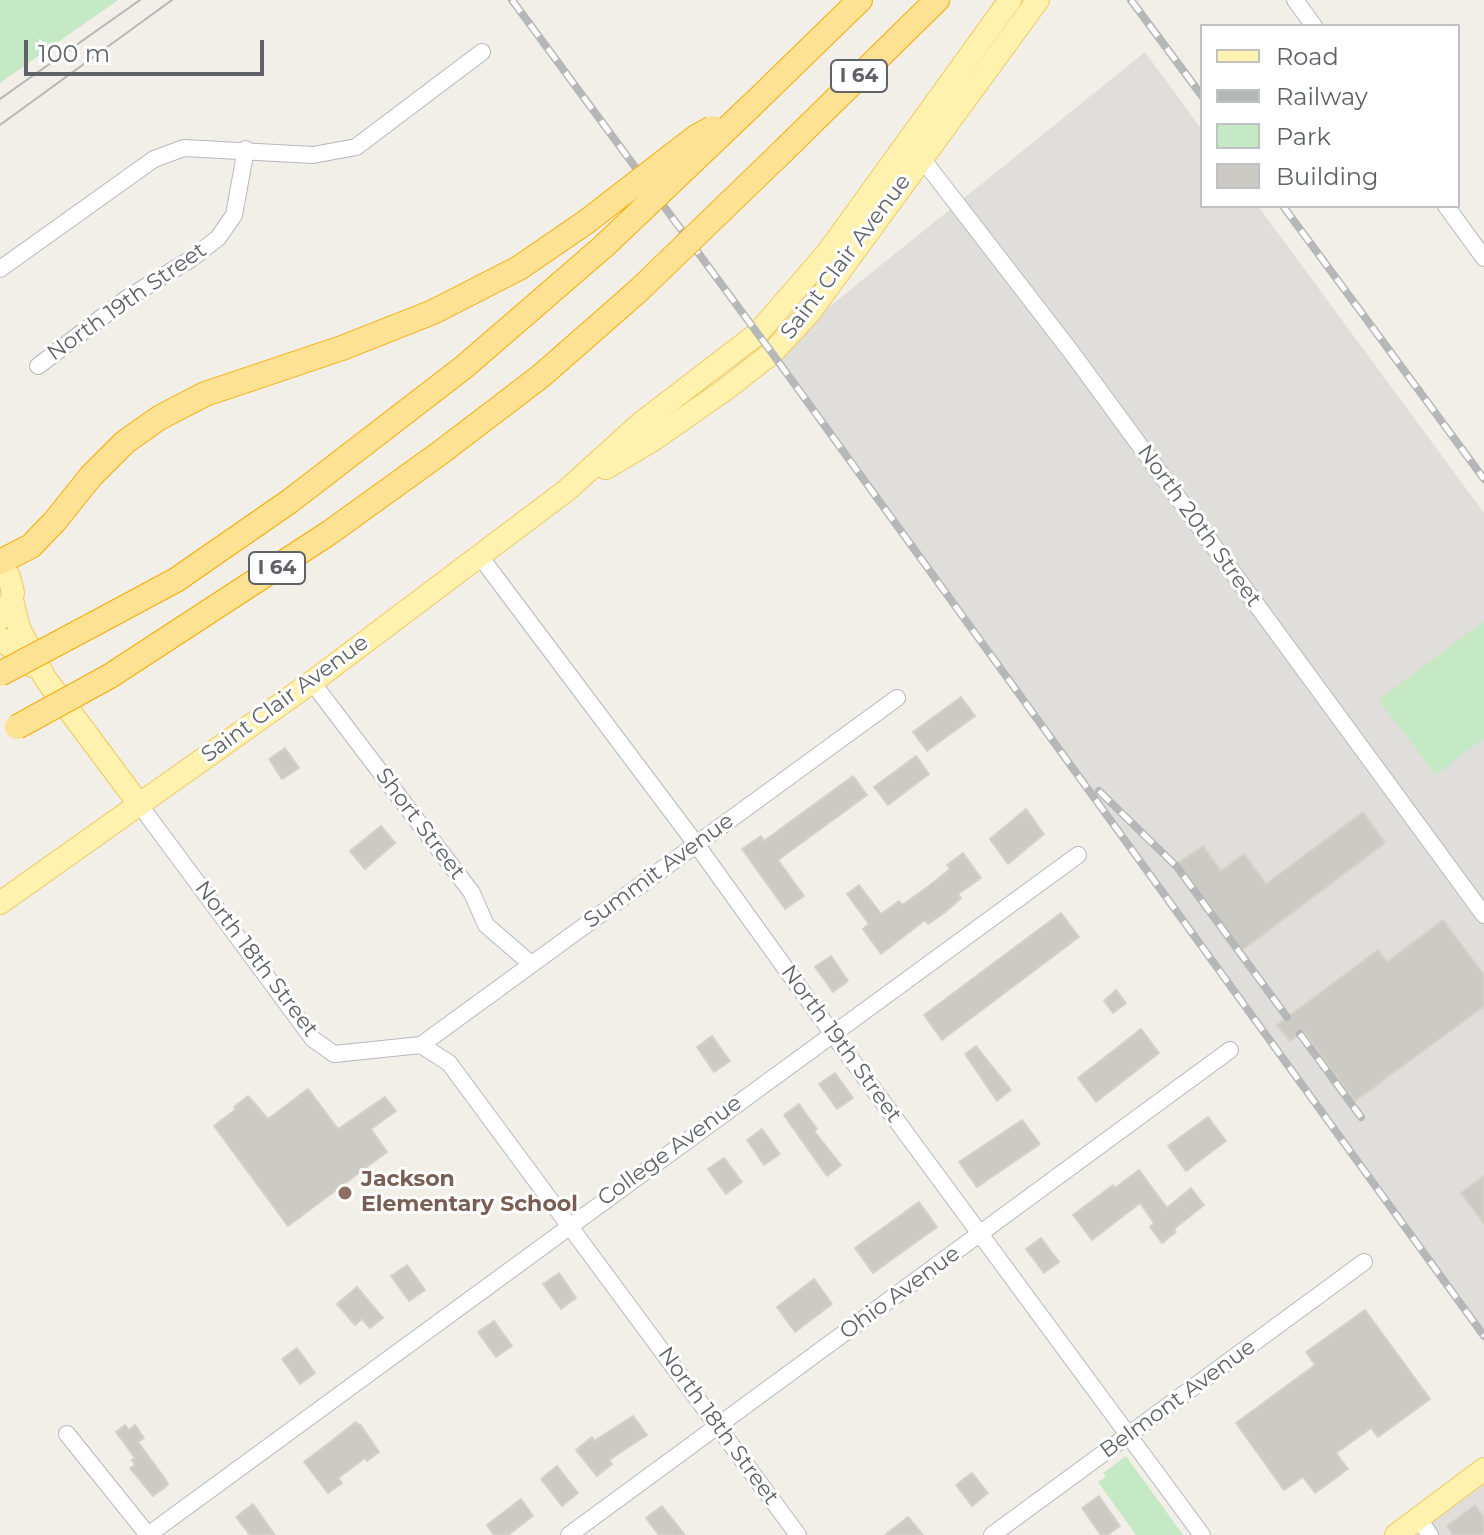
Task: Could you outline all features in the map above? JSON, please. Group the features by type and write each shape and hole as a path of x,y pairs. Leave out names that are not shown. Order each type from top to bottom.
{"highway":[{"name":"I 64","path":"0,674 176,580 366,444 464,367 604,246 860,0"},
{"name":"I 64","path":"8,731 110,676 329,533 541,376 638,291 937,0"},
{"path":"0,564 31,546 91,476 125,442 159,418 218,389 342,348 433,312 519,268 586,222 696,137 752,105"}],"main road":[{"name":"Saint Clair Avenue","path":"915,149 1010,0"},
{"name":"Saint Clair Avenue","path":"0,903 312,682 567,490 641,423 757,334 1038,0"},
{"name":"North 18th Street","path":"0,564 12,585 6,609 45,678 139,804"},
{"name":"North 18th Street","path":"0,638 45,678"},
{"path":"1396,1535 1424,1527 1484,1469"}],"street":[{"path":"1295,0 1313,24"},
{"path":"0,269 154,159 184,148 313,155 356,147 482,52"},
{"name":"North 19th Street","path":"38,366 126,299 191,259 218,238 234,215 246,149"},
{"name":"North 20th Street","path":"915,149 1072,353 1484,915"},
{"path":"1448,208 1481,248"},
{"name":"North 19th Street","path":"479,555 696,844 1202,1535"},
{"name":"Short Street","path":"312,682 472,893 486,925 530,963"},
{"name":"Summit Avenue","path":"421,1045 897,698"},
{"name":"North 18th Street","path":"139,804 313,1039 334,1054 421,1045 449,1063 798,1535"},
{"name":"College Avenue","path":"148,1535 1078,855"},
{"name":"Ohio Avenue","path":"569,1535 1230,1050"},
{"name":"Belmont Avenue","path":"992,1535 1364,1262"},
{"path":"67,1434 148,1535"}],"shaded area":[{"path":"1145,52 1200,127 1200,208 1259,208 1484,513 1484,1336 772,353"},
{"path":"1484,1469 1484,1535 1430,1535 1418,1518"}],"green space":[{"path":"0,0 118,0 0,83"},
{"path":"1484,621 1484,738 1436,775 1379,700"},
{"path":"1126,1456 1183,1535 1136,1535 1098,1482 1106,1477 1103,1473"}],"building":[{"path":"961,697 975,716 927,751 913,732"},
{"path":"285,748 299,768 282,779 269,759"},
{"path":"916,756 929,774 888,805 874,787"},
{"path":"853,776 867,795 778,860 804,896 785,909 742,849 761,836 764,841"},
{"path":"1026,809 1044,834 1008,864 990,839"},
{"path":"1363,812 1385,843 1241,951 1177,864 1203,846 1221,871 1244,854 1266,884"},
{"path":"381,826 395,843 365,869 350,851"},
{"path":"963,853 981,878 958,894 961,898 944,913 928,924 925,920 881,954 863,929 869,924 847,894 859,885 881,914 899,901 902,905 929,886 950,869 947,865"},
{"path":"1061,913 1079,937 942,1040 924,1015"},
{"path":"1443,920 1484,975 1484,1006 1355,1101 1304,1031 1290,1041 1277,1025 1378,950 1387,962"},
{"path":"831,956 848,981 833,992 815,967"},
{"path":"1116,990 1126,1003 1113,1013 1104,1001"},
{"path":"1141,1029 1159,1053 1096,1102 1078,1078"},
{"path":"712,1036 730,1061 714,1072 697,1047"},
{"path":"976,1046 1011,1090 997,1101 965,1054"},
{"path":"835,1073 853,1098 837,1109 819,1084"},
{"path":"308,1089 338,1129 385,1097 396,1111 371,1129 387,1152 288,1226 214,1126 248,1096 268,1119"},
{"path":"799,1104 817,1129 814,1131 841,1165 827,1176 784,1115"},
{"path":"1208,1117 1226,1141 1186,1171 1168,1146"},
{"path":"1022,1120 1040,1144 977,1187 959,1162"},
{"path":"762,1129 780,1154 764,1165 747,1140"},
{"path":"724,1158 742,1182 726,1194 708,1169"},
{"path":"1139,1170 1167,1208 1191,1188 1204,1205 1162,1243 1150,1227 1154,1223 1140,1203 1092,1240 1073,1215"},
{"path":"1484,1176 1484,1224 1461,1193"},
{"path":"919,1202 937,1227 873,1273 855,1248"},
{"path":"1041,1238 1059,1262 1044,1273 1026,1249"},
{"path":"407,1265 425,1290 409,1301 391,1276"},
{"path":"559,1273 576,1298 561,1309 543,1284"},
{"path":"814,1279 832,1304 795,1332 777,1307"},
{"path":"357,1287 383,1318 370,1328 362,1319 355,1325 337,1304"},
{"path":"1365,1310 1430,1399 1378,1437 1371,1428 1336,1453 1348,1469 1315,1493 1303,1477 1284,1490 1236,1423 1315,1365 1306,1352"},
{"path":"494,1321 512,1346 496,1357 478,1332"},
{"path":"297,1348 315,1373 300,1384 282,1359"},
{"path":"633,1416 647,1435 609,1460 612,1464 597,1476 576,1450 592,1437 594,1441"},
{"path":"356,1422 379,1452 367,1461 365,1458 338,1478 342,1483 328,1493 304,1462"},
{"path":"125,1425 129,1430 135,1425 144,1438 138,1442 168,1485 153,1496 130,1468 135,1465 132,1460 135,1458 116,1432"},
{"path":"557,1466 578,1493 562,1506 541,1479"},
{"path":"972,1473 988,1493 972,1506 956,1485"},
{"path":"1099,1496 1120,1526 1107,1535 1101,1535 1082,1508"},
{"path":"521,1499 533,1516 508,1535 494,1535 487,1525"},
{"path":"253,1504 275,1535 250,1535 236,1517"},
{"path":"1475,1505 1484,1517 1484,1535 1453,1535 1447,1526"},
{"path":"662,1506 685,1535 659,1535 646,1518"},
{"path":"908,1517 923,1535 885,1535"}],"tram line":[{"path":"0,99 140,0"},
{"path":"0,125 172,0"}],"railway":[{"path":"512,0 772,353 1484,1336"},
{"path":"1131,0 1200,93"},
{"path":"1284,208 1484,479"},
{"path":"1099,791 1177,867 1287,1017"},
{"path":"1300,1034 1361,1117"}],"place":[{"name":"Jackson Elementary School","path":"345,1193"}]}
